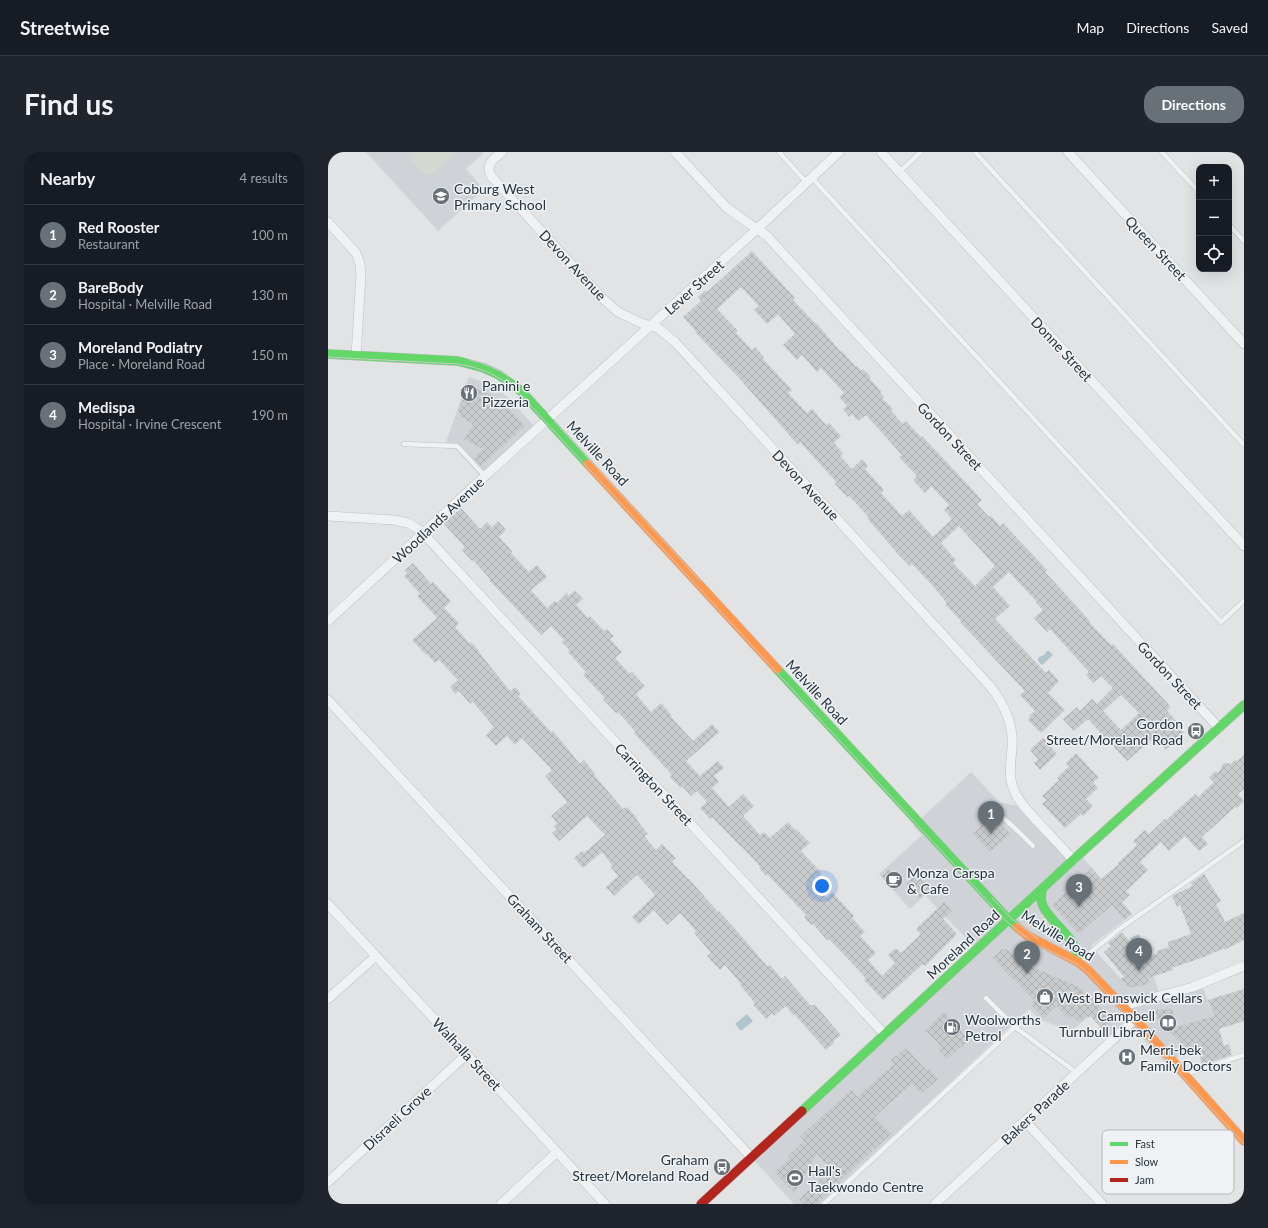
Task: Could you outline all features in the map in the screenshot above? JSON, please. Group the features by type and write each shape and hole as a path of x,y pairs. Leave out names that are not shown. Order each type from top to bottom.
{"main road":[{"name":"Melville Road","path":"328,354 471,363 498,374 521,390 1009,920 1028,936 1078,962 1090,971 1244,1141"},
{"name":"Moreland Road","path":"701,1204 1073,860 1244,705"},
{"path":"1042,890 1042,906 1070,938 1079,958 1078,962"}],"street":[{"name":"Devon Avenue","path":"502,152 491,162 488,172 601,297 618,312 634,320 658,328 675,342 990,686 1002,702 1007,713 1013,739 1010,769 1011,781 1014,790 1023,805 1073,860"},
{"name":"Gordon Street","path":"675,152 727,208 767,236 1219,728"},
{"name":"Lever Street","path":"548,419 757,229 839,152"},
{"name":"Donne Street","path":"881,152 1244,546"},
{"name":"Queen Street","path":"1068,152 1244,344"},
{"path":"328,222 356,253 360,264 362,275 356,356"},
{"name":"Woodlands Avenue","path":"328,622 548,419"},
{"name":"Carrington Street","path":"328,516 394,520 412,525 423,534 884,1035"},
{"name":"Graham Street","path":"328,700 751,1157"},
{"name":"Walhalla Street","path":"328,904 605,1204"},
{"path":"328,999 376,956"},
{"path":"1123,1006 1193,986 1244,966"},
{"name":"Bakers Parade","path":"935,1204 1135,1019"},
{"name":"Disraeli Grove","path":"328,1182 467,1054"},
{"path":"1025,1121 1102,1204"},
{"path":"501,1204 558,1152"}],"lane":[{"path":"779,152 809,180 1221,622 1244,601"},
{"path":"899,172 921,152"},
{"path":"975,152 1244,445"},
{"path":"1162,152 1196,189"},
{"path":"1232,228 1244,241"},
{"path":"404,444 457,446 485,476"},
{"path":"1001,816 1033,846"},
{"path":"1078,962 1118,930 1244,841"},
{"path":"986,998 1015,1027 1077,1073"},
{"path":"824,1204 1015,1027"},
{"path":"1185,1075 1244,1055"}],"shaded area":[{"name":"Coburg West Primary School","path":"366,152 484,152 466,169 484,189 438,231"},
{"path":"414,152 455,152 433,173 425,175 410,158"},
{"path":"469,377 489,384 504,394 539,431 485,480 456,449 444,448"},
{"path":"971,772 999,802 1028,808 1072,856 1077,851 1132,914 1091,946 1121,979 1148,960 1161,998 1202,985 1222,1039 1187,1050 1168,1066 1127,1022 1110,1038 1090,1015 1072,1031 1040,1020 1029,1009 820,1204 794,1204 754,1160 979,952 925,895 910,909 879,874 922,835 913,826"},
{"path":"1043,913 1064,939 1036,924 1034,920"}],"water":[{"path":"1047,651 1053,655 1042,665 1038,661 1038,658 1044,655"},
{"path":"1139,934 1143,946 1135,950 1130,938"},
{"path":"747,1014 753,1021 741,1031 735,1024"}],"building":[{"path":"752,251 795,298 793,300 817,324 841,352 842,351 856,367 857,366 862,371 863,369 871,377 869,378 881,391 880,392 884,397 882,398 893,409 891,411 903,424 906,421 940,455 982,500 977,504 1000,526 1003,523 1047,570 1045,572 1090,621 1089,622 1111,645 1113,644 1169,705 1170,707 1167,711 1181,726 1180,728 1184,733 1166,750 1160,743 1157,746 1151,740 1127,761 1088,719 1074,731 1063,719 1077,707 1080,711 1092,699 1097,704 1113,688 1101,676 1093,683 1086,675 1089,672 1050,629 1047,632 1034,618 1043,610 1009,572 993,587 1010,606 995,619 1046,673 1049,670 1059,681 1048,693 1065,710 1041,733 1028,720 1030,718 1029,716 1035,711 1020,695 1025,691 960,622 961,621 945,604 947,603 932,585 912,564 910,566 897,553 867,518 869,517 835,484 837,483 800,442 798,445 683,317 701,301 698,297 706,290 707,292","holes":["741,287 759,306 754,310 767,324 778,314 795,334 783,345 797,360 802,355 817,372 821,368 844,393 839,397 847,406 843,409 849,417 852,414 858,421 866,415 902,455 899,457 917,476 913,480 925,493 931,486 949,505 944,510 952,519 933,537 909,510 902,516 881,493 884,490 865,469 868,466 862,459 852,469 840,456 843,453 834,443 841,436 829,423 826,425 812,409 807,413 788,393 792,390 763,359 764,357 755,347 752,350 736,333 738,331 717,309","959,526 995,566 975,586 953,563 956,560 941,543","1121,695 1139,713 1121,730 1103,711"]},
{"path":"468,385 495,396 525,426 481,466 474,458 483,449 464,439 473,424 459,415 461,413 458,411"},
{"path":"461,508 480,529 487,522 492,527 498,521 506,530 499,537 512,551 511,553 529,572 537,565 547,577 531,590 547,608 555,601 557,603 567,593 569,596 575,591 583,599 576,605 588,618 590,616 604,631 607,629 614,636 610,639 622,652 615,658 630,674 632,672 645,686 636,694 651,712 661,703 672,716 671,717 693,741 712,724 719,732 686,761 700,776 718,761 724,768 714,776 719,782 712,788 729,807 743,794 754,806 743,816 760,835 764,832 770,838 788,822 810,843 801,851 822,873 812,883 826,898 832,892 854,916 852,918 865,932 860,936 876,953 868,960 882,976 895,963 888,955 896,948 901,953 921,934 916,929 944,902 952,911 943,919 957,934 925,966 923,964 883,1000 864,980 866,978 829,939 827,940 813,924 811,925 804,917 806,915 767,874 766,876 759,868 760,867 758,864 742,847 712,817 710,819 700,808 707,802 697,791 691,796 682,786 681,788 670,777 672,775 634,733 636,732 618,712 616,713 603,699 605,698 583,675 586,672 568,652 570,650 562,642 564,640 551,626 541,635 489,580 490,579 473,560 472,561 462,550 465,547 444,524"},
{"path":"413,563 431,584 433,582 451,601 444,608 459,623 455,627 470,644 471,642 479,651 510,691 515,687 521,694 518,696 551,732 553,731 580,764 584,760 595,774 594,775 623,809 627,807 637,818 636,819 648,834 644,836 656,850 662,844 676,858 672,862 718,912 719,911 768,967 770,965 782,979 785,976 810,1005 815,1005 841,1035 833,1041 834,1043 826,1050 786,1006 774,1016 772,1013 766,1019 753,1005 755,1003 725,965 720,970 707,956 711,953 694,933 696,931 680,913 667,925 654,910 639,924 632,917 655,895 637,875 614,896 606,887 618,876 602,852 583,868 574,858 582,851 584,853 605,835 587,816 559,841 552,833 557,829 554,826 557,823 551,816 567,802 545,776 552,770 522,738 515,745 507,736 496,746 486,735 494,727 473,702 470,704 459,691 455,694 450,687 458,680 439,660 435,663 412,640 437,618 417,596 420,594 404,576 407,573 405,570"},
{"path":"1043,738 1057,754 1040,770 1034,763 1038,759 1030,750"},
{"path":"1076,753 1099,778 1093,782 1098,788 1086,799 1093,806 1083,816 1081,814 1065,828 1042,804 1046,800 1042,796 1059,780 1057,778 1069,766 1066,763"},
{"path":"1244,755 1244,789 1238,794 1244,801 1237,808 1235,807 1202,837 1208,844 1199,851 1185,836 1169,851 1161,842 1140,862 1148,870 1126,891 1130,895 1122,902 1132,914 1125,920 1112,905 1079,934 1052,905 1092,868 1101,879 1119,864 1118,863 1137,845 1133,841 1145,830 1149,834 1195,794 1198,797 1214,782 1209,777 1216,771 1218,773 1224,763 1231,764"},
{"path":"992,816 1010,834 990,852 973,834"},
{"path":"889,869 903,884 895,891 881,876"},
{"path":"917,874 930,888 919,898 906,884"},
{"path":"1204,874 1221,901 1216,904 1225,922 1244,913 1244,940 1224,950 1223,949 1172,968 1173,970 1148,978 1149,984 1129,988 1121,979 1124,977 1104,952 1111,946 1108,943 1122,932 1130,942 1127,945 1138,960 1157,954 1157,951 1169,947 1168,942 1191,934 1180,905 1177,907 1172,896 1192,886 1191,883"},
{"path":"1002,949 1006,949 1020,960 1048,974 1077,986 1096,1002 1112,1020 1111,1023 1104,1031 1090,1016 1088,1018 1087,1016 1080,1023 1072,1016 1068,1019 1057,1006 1044,1018 1030,1004 1034,1001 993,958"},
{"path":"1244,989 1244,1021 1219,1029 1224,1046 1229,1044 1232,1055 1202,1065 1197,1047 1187,1050 1149,1010 1172,1009 1177,1027 1214,1016 1208,1000"},
{"path":"944,1012 969,1040 947,1059 938,1049 941,1046 925,1030"},
{"path":"906,1048 927,1071 930,1069 938,1079 921,1094 912,1084 883,1109 875,1117 891,1134 817,1204 804,1204 799,1199 831,1170 817,1154 794,1193 774,1172 790,1158 788,1156 804,1141 800,1136 851,1090 857,1097 894,1064 891,1060"}],"tram line":[{"path":"328,357 458,364 483,370 498,377 519,393 1007,922 1035,944 1077,964 1089,974 1231,1130"},
{"path":"470,360 500,371 510,377"},
{"path":"554,421 701,582"},
{"path":"992,898 1011,918 1038,939"},
{"path":"1234,1133 1244,1144"}],"traffic: fast":[{"path":"328,354 458,361 484,368 499,375 521,391 588,464"},
{"path":"777,669 1017,927"},
{"path":"802,1111 1073,860 1244,705"},
{"path":"1042,890 1041,900 1043,906 1047,913 1074,945 1078,962"}],"traffic: slow":[{"path":"588,464 777,669"},
{"path":"1017,927 1028,936 1078,962 1089,971 1135,1019 1244,1141"}],"traffic: jam":[{"path":"701,1204 802,1111"}],"place":[{"name":"Coburg West Primary School","path":"441,196"},
{"name":"Panini e Pizzeria","path":"469,393"},
{"name":"Gordon Street/Moreland Road","path":"1196,731"},
{"name":"Red Rooster","path":"991,834"},
{"name":"Monza Carspa & Cafe","path":"894,880"},
{"name":"Moreland Podiatry","path":"1079,907"},
{"name":"Medispa","path":"1139,971"},
{"name":"BareBody","path":"1027,974"},
{"name":"West Brunswick Cellars","path":"1045,997"},
{"name":"Campbell Turnbull Library","path":"1168,1023"},
{"name":"Woolworths Petrol","path":"952,1027"},
{"name":"Merri-bek Family Doctors","path":"1127,1057"},
{"name":"Graham Street/Moreland Road","path":"722,1167"},
{"name":"Hall's Taekwondo Centre","path":"795,1178"}]}
